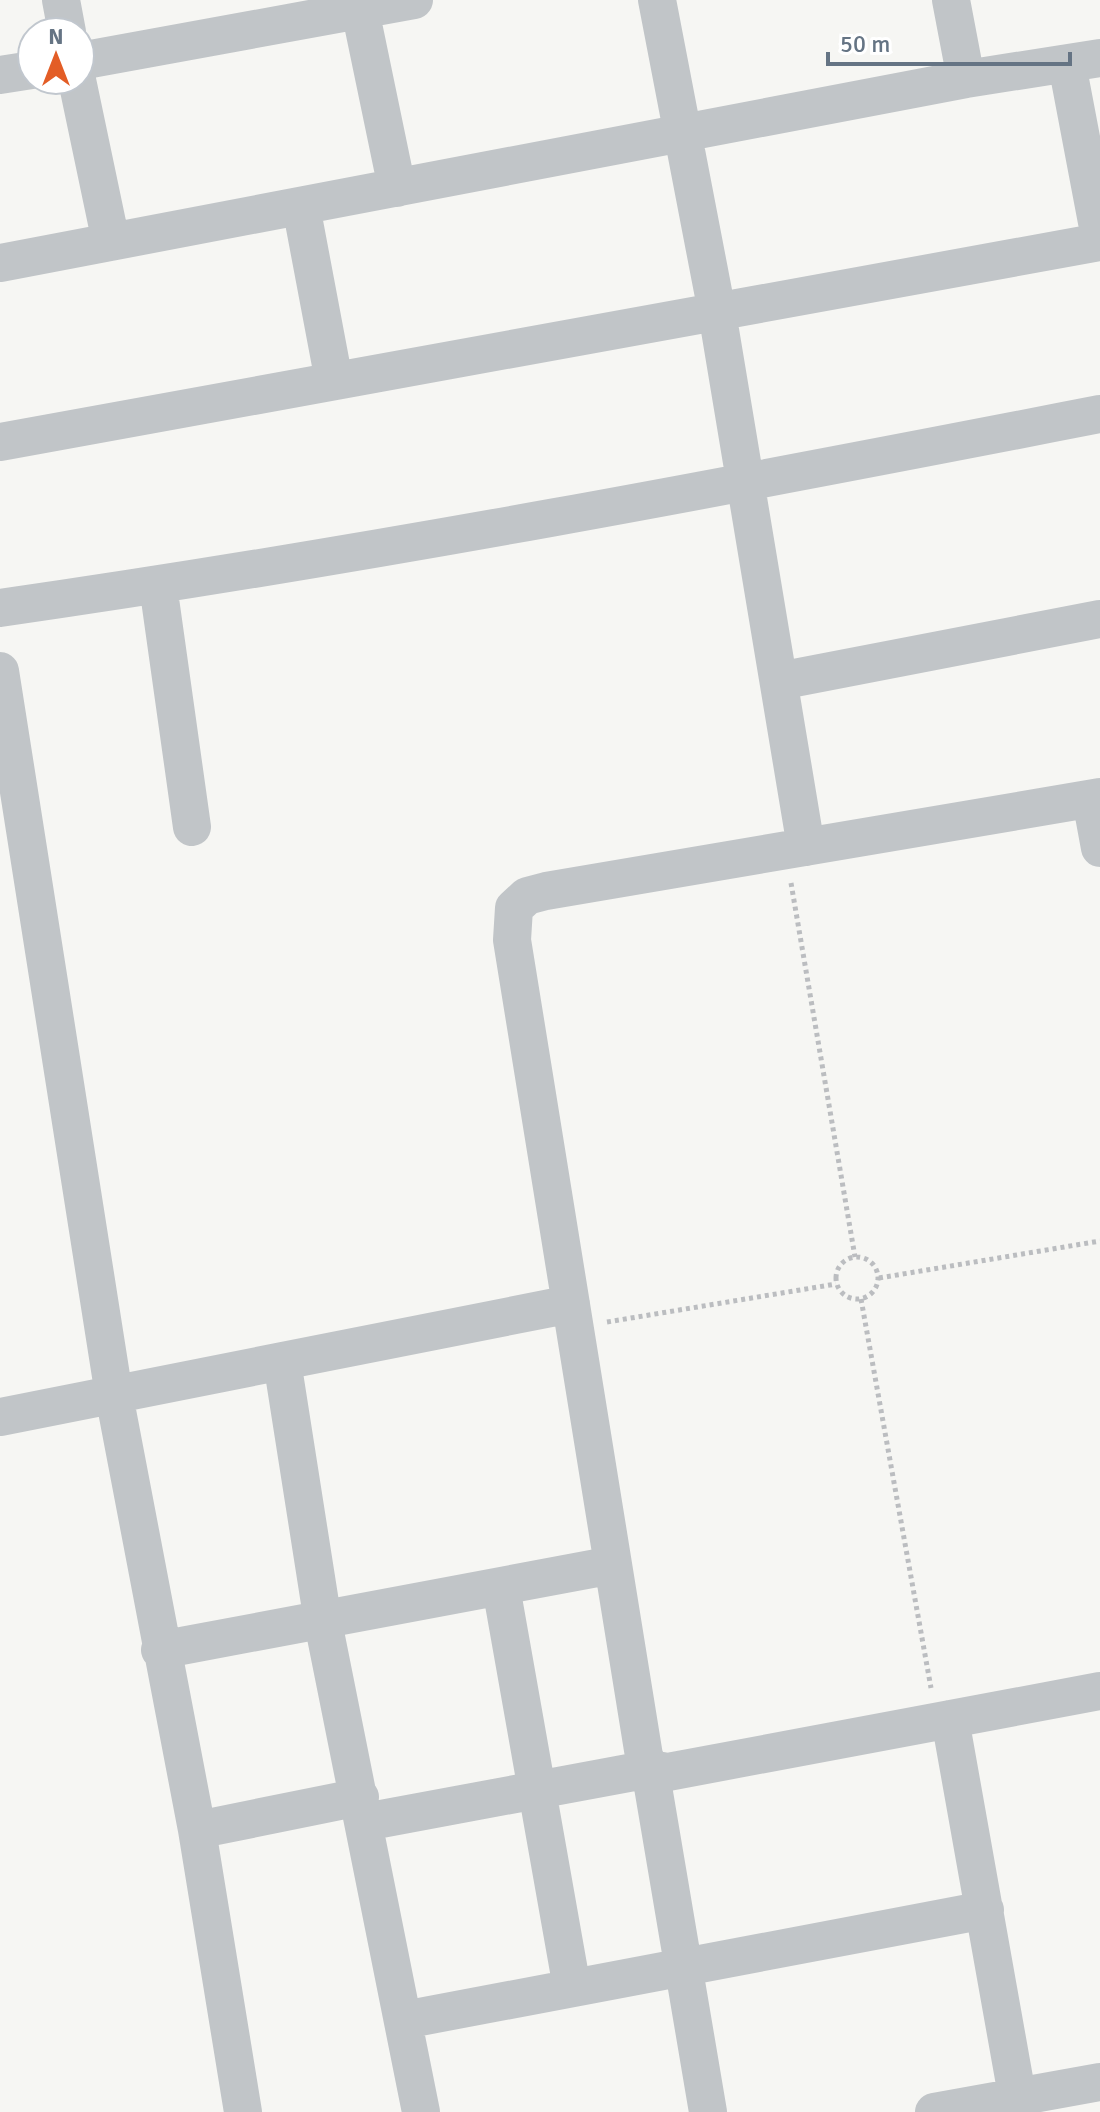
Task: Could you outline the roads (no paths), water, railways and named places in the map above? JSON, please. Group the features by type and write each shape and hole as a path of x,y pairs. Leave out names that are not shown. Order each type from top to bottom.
{"street":[{"path":"96,58 359,5 414,0"},
{"path":"657,0 717,312 779,681 796,849"},
{"path":"951,0 966,79"},
{"path":"359,5 397,188"},
{"path":"0,263 966,79 1084,61 1100,240 0,442"},
{"path":"80,96 111,242"},
{"path":"301,206 334,381"},
{"path":"0,608 158,585 744,483 1100,414"},
{"path":"158,585 192,827"},
{"path":"779,681 1100,619"},
{"path":"0,671 114,1395 160,1650 197,1830 243,2112"},
{"path":"708,2112 650,1769 644,1756 512,940 514,908 527,896 546,891 1096,798 1100,848"},
{"path":"0,1417 282,1361 573,1316"},
{"path":"282,1361 323,1622 421,2112"},
{"path":"160,1650 323,1622 613,1565"},
{"path":"501,1587 572,1988"},
{"path":"197,1830 536,1790 650,1769 668,1772 1100,1691"},
{"path":"944,1720 985,1910 1019,2105"},
{"path":"404,2020 985,1910"},
{"path":"934,2112 1019,2105 1100,2082"}]}
